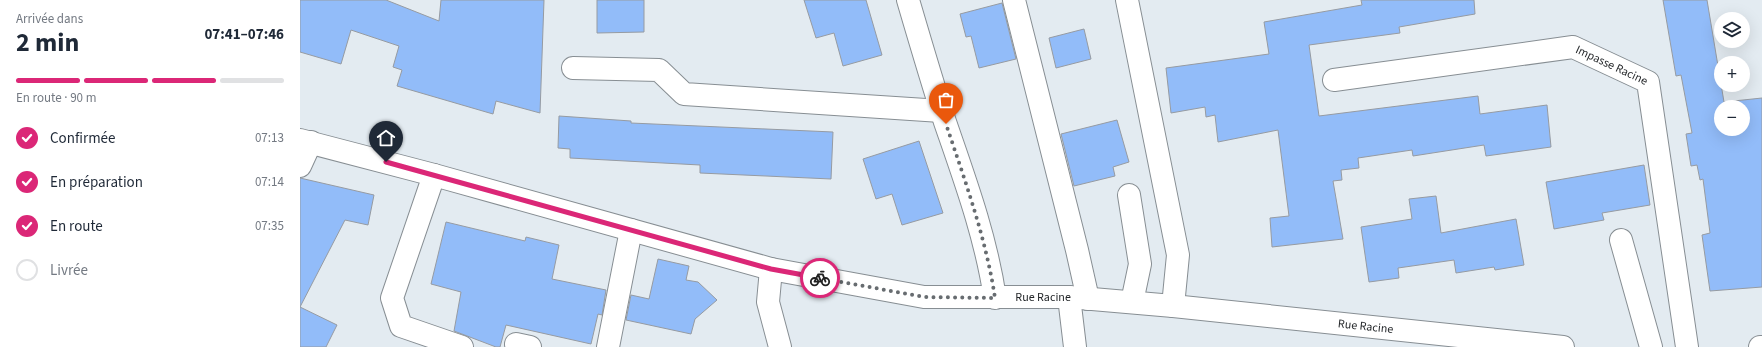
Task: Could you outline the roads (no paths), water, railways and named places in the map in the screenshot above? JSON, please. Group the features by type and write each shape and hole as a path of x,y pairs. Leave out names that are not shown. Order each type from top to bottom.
{"street":[{"path":"908,0 977,218 992,276 995,298"},
{"path":"1014,0 1077,250 1078,298 1075,347"},
{"path":"1127,0 1178,255 1173,306"},
{"name":"Impasse Racine","path":"1334,80 1573,47 1648,82 1687,347"},
{"path":"573,68 659,70 684,94 942,111"},
{"path":"300,166 306,141"},
{"name":"Rue Racine","path":"306,141 771,269 924,297 1078,298 1132,302 1563,347"},
{"path":"434,175 392,298 401,326 462,347"},
{"path":"1129,195 1140,264 1132,302"},
{"path":"608,347 632,230"},
{"path":"1622,240 1651,347"},
{"path":"771,269 768,302 780,347"}]}
